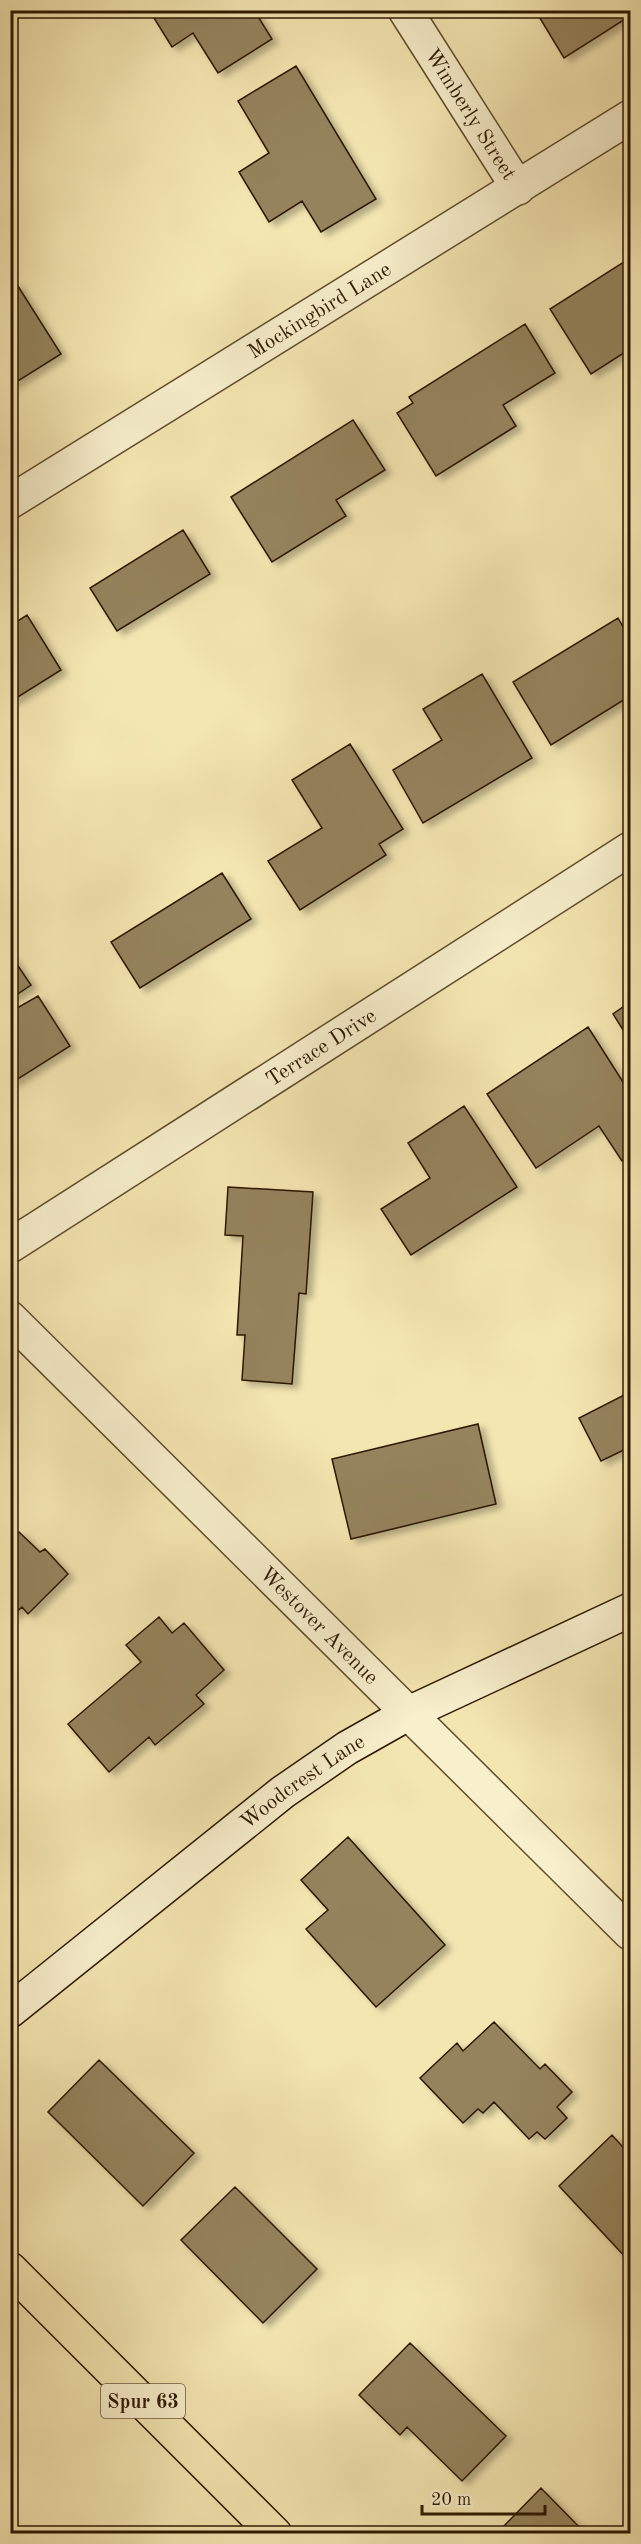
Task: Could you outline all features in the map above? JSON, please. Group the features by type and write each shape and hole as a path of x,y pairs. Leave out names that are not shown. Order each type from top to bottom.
{"main road":[{"name":"Spur 63","path":"10,2269 275,2534"}],"street":[{"name":"Wimberly Street","path":"405,10 518,188"},
{"name":"Mockingbird Lane","path":"10,502 630,117"},
{"name":"Terrace Drive","path":"10,1246 630,849"},
{"name":"Westover Avenue","path":"10,1318 630,1933"},
{"name":"Woodcrest Lane","path":"10,2011 283,1792 347,1748 409,1713 630,1610"}],"building":[{"path":"149,10 254,10 272,39 218,73 193,33 172,47"},
{"path":"535,10 630,10 630,16 564,58"},
{"path":"296,66 376,199 321,232 302,201 269,222 239,172 269,153 238,101"},
{"path":"630,258 630,349 591,374 550,309"},
{"path":"16,283 61,354 10,386 10,286"},
{"path":"525,324 555,373 503,405 516,426 436,476 397,413 413,403 409,397"},
{"path":"353,420 385,470 336,500 346,516 272,562 231,497"},
{"path":"183,530 210,574 117,631 90,588"},
{"path":"27,615 61,670 10,702 10,626"},
{"path":"618,618 630,639 630,696 551,745 513,682"},
{"path":"482,674 532,758 423,823 393,770 442,740 423,709"},
{"path":"350,744 403,829 379,844 386,855 300,910 268,861 322,828 292,780"},
{"path":"222,873 251,919 140,988 111,942"},
{"path":"10,954 31,985 10,999"},
{"path":"38,996 70,1046 10,1084 10,1012"},
{"path":"630,1002 630,1041 613,1014"},
{"path":"588,1027 630,1093 630,1155 622,1161 599,1126 536,1168 487,1094"},
{"path":"464,1106 517,1187 411,1255 381,1209 430,1178 408,1143"},
{"path":"228,1187 313,1192 306,1294 299,1293 292,1384 242,1380 245,1335 237,1335 243,1236 225,1235"},
{"path":"630,1392 630,1447 601,1461 579,1418"},
{"path":"478,1424 496,1504 351,1539 332,1459"},
{"path":"19,1532 40,1552 45,1549 68,1574 28,1614 22,1607 10,1618 10,1537"},
{"path":"159,1617 172,1633 184,1623 224,1670 196,1695 204,1704 155,1745 149,1737 109,1772 68,1724 141,1662 126,1645"},
{"path":"348,1837 445,1945 376,2007 306,1929 328,1910 301,1880"},
{"path":"494,2022 540,2069 545,2064 572,2092 557,2107 567,2118 545,2139 537,2132 529,2139 494,2102 483,2113 478,2109 463,2123 420,2078 457,2043 463,2051"},
{"path":"99,2060 194,2153 143,2206 48,2112"},
{"path":"612,2135 630,2155 630,2262 559,2186"},
{"path":"235,2187 317,2269 263,2323 181,2240"},
{"path":"410,2343 506,2436 462,2481 407,2427 400,2435 359,2395"},
{"path":"541,2488 586,2534 508,2534 502,2528"}]}
